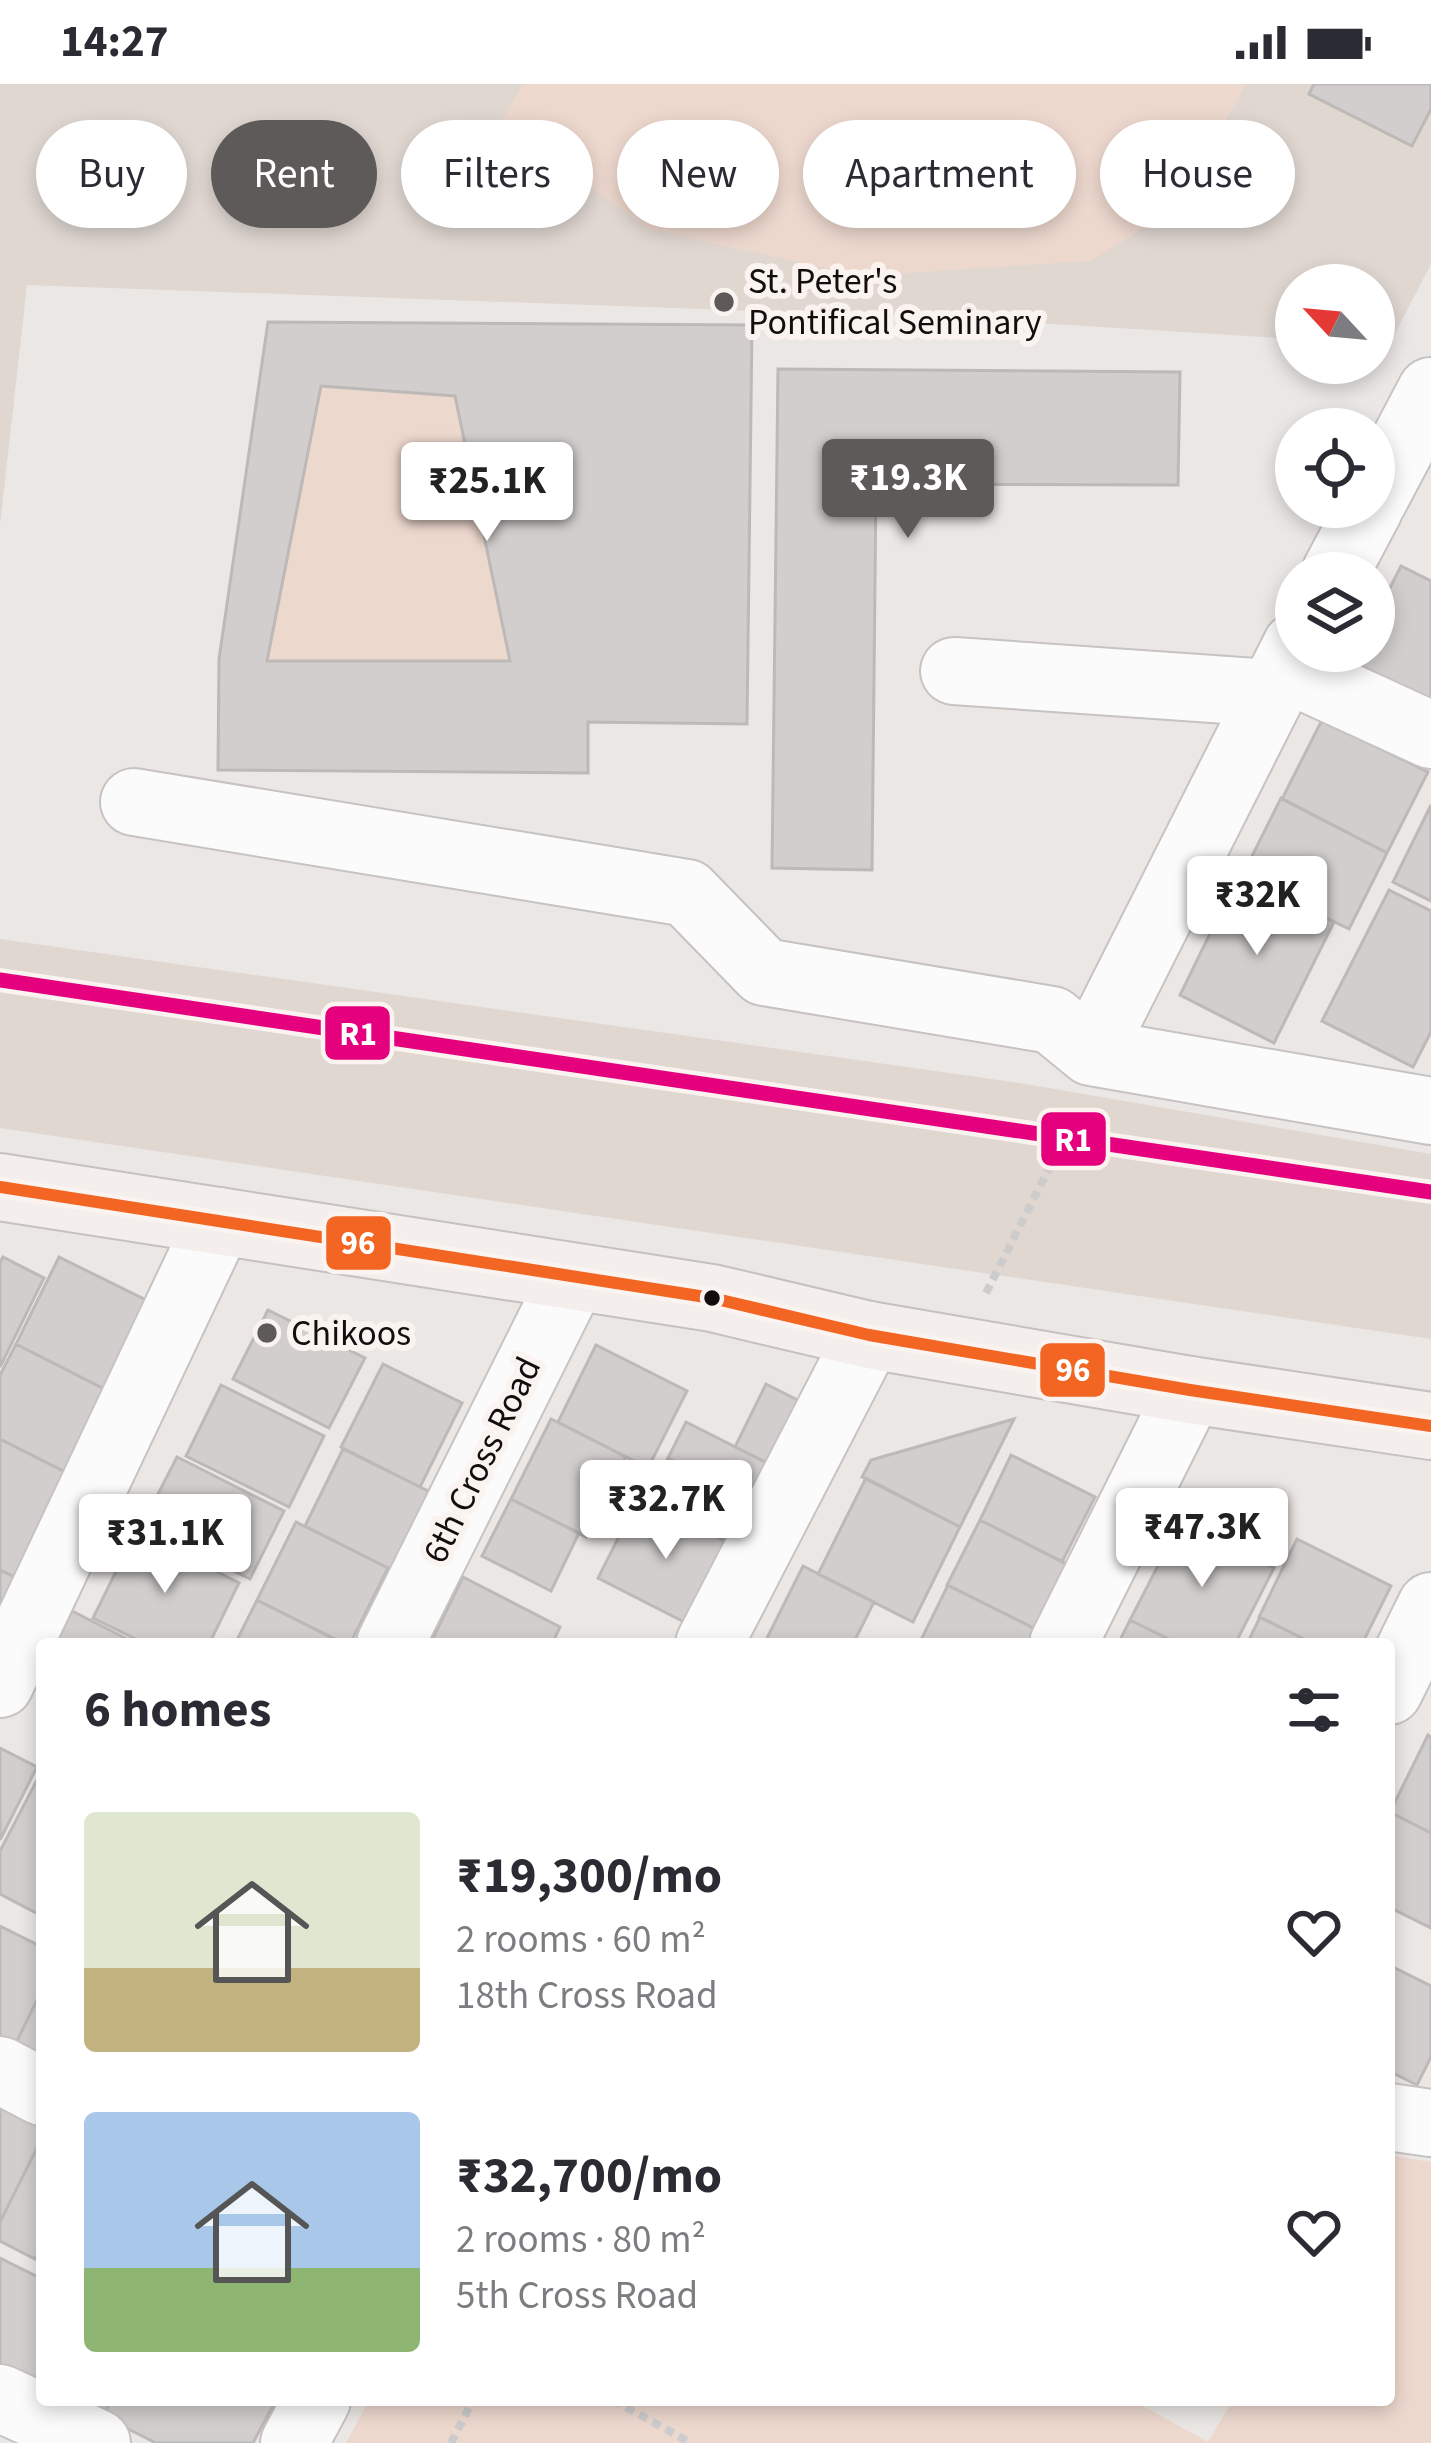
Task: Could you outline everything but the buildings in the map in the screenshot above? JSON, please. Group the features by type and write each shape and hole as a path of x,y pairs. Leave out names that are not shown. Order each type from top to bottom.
{"main road":[{"path":"0,1187 712,1298 869,1335 1431,1426"}],"street":[{"path":"1395,459 1431,391"},
{"path":"954,671 1275,669"},
{"path":"1101,1054 1283,672"},
{"path":"1291,672 1431,735"},
{"path":"134,802 687,893 764,972 1052,1020 1101,1054 1431,1111"},
{"path":"0,1684 219,1222"},
{"name":"6th Cross Road","path":"393,1638 573,1276"},
{"path":"712,1638 869,1335"},
{"path":"1066,1638 1190,1390"},
{"path":"1395,1679 1431,1606"},
{"path":"0,1694 36,1713"},
{"path":"0,2070 36,2089"},
{"path":"1395,2118 1431,2123"},
{"path":"0,2398 97,2443"},
{"path":"294,2443 313,2406"}],"path":[{"path":"958,1349 1101,1054"},
{"path":"451,2443 470,2406"},
{"path":"624,2406 691,2443"}],"shaded area":[{"path":"0,84 1431,84 1431,264 1395,333 1395,264 1275,264 1275,338 956,318 27,285 0,525"},
{"path":"523,84 1246,84 1226,120 1100,120 1100,228 1144,228 1090,261 862,276 647,228 779,228 779,120 617,120 617,206 593,189 593,120 502,120"},
{"path":"321,386 455,396 510,661 267,661"},
{"path":"0,939 1020,1083 1431,1154 1431,1339 0,1128"},
{"path":"1395,2156 1431,2162 1431,2443 346,2443 366,2406 1143,2406 1208,2442 1229,2406 1395,2406"}],"transit line":[{"name":"R1","path":"0,980 1431,1192"},
{"name":"96","path":"0,1187 712,1298 869,1335 1431,1426"}],"place":[{"name":"St. Peter's Pontifical Seminary","path":"724,302"},
{"name":"Chikoos","path":"267,1333"}]}
